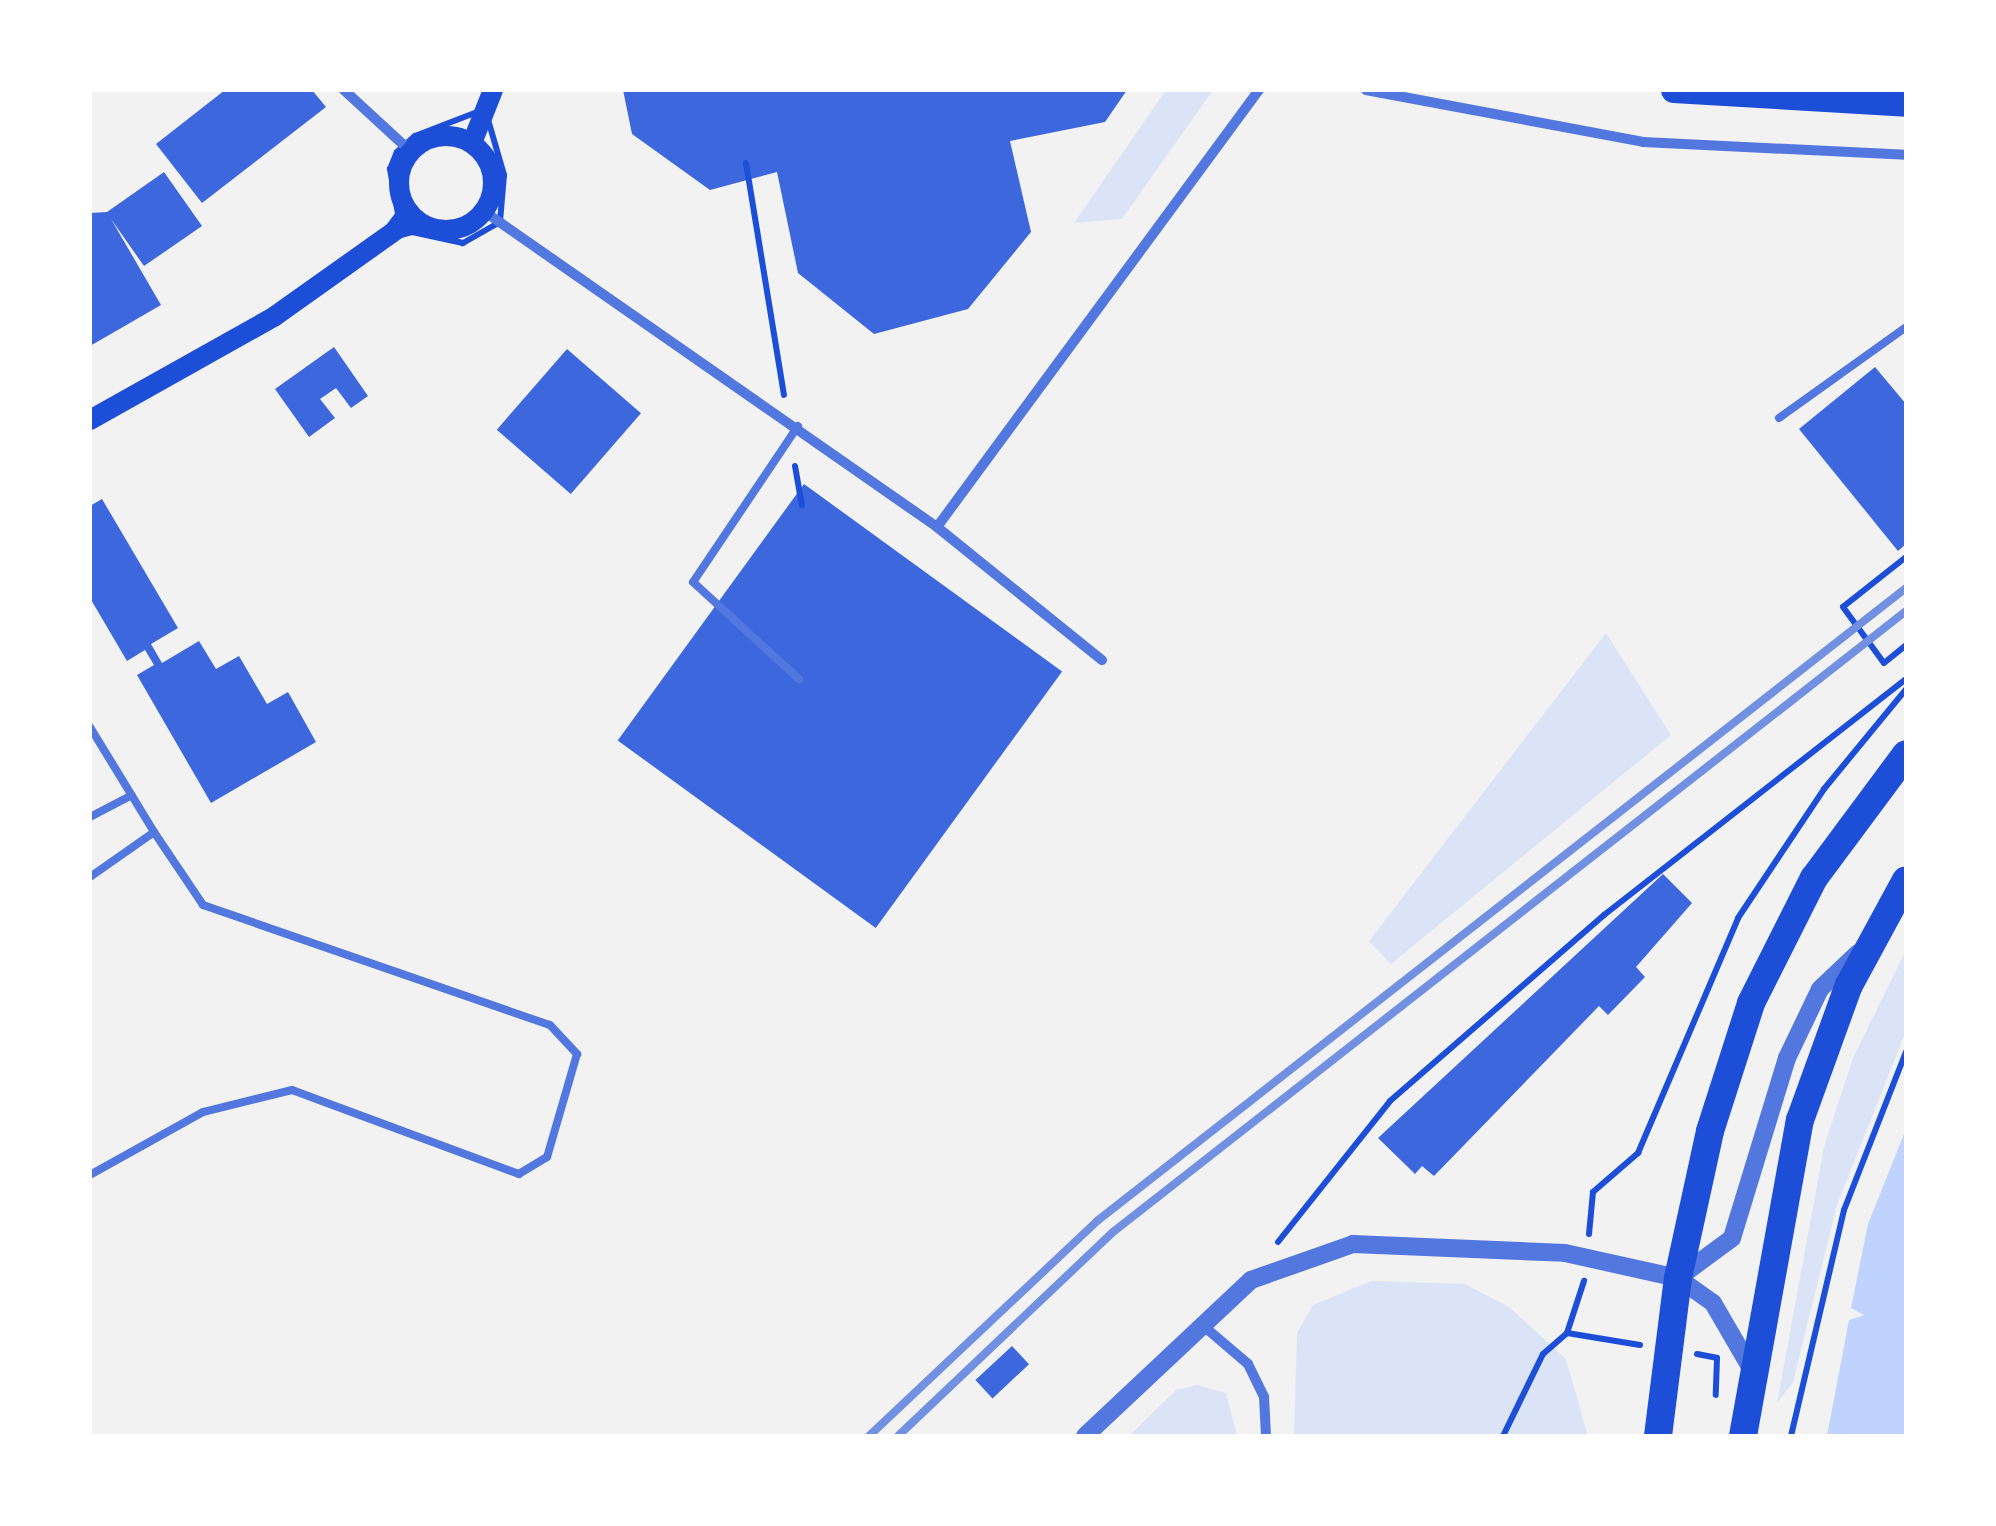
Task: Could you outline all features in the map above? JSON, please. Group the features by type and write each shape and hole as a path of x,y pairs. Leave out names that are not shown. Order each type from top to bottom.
{"highway":[{"path":"1658,1436 1678,1278 1752,1003 1814,878 1906,754"},
{"path":"1743,1436 1800,1120 1870,943 1906,880"}],"main road":[{"path":"472,143 493,90"},
{"path":"1673,90 1761,102 1906,104"},
{"path":"430,138 472,143 494,180 485,212 448,231 413,218 398,182 410,151 430,138"},
{"path":"90,420 275,316 413,218"}],"street":[{"path":"344,90 410,151"},
{"path":"937,527 1259,90"},
{"path":"1366,90 1643,142 1906,156"},
{"path":"485,212 798,426 937,527 1102,660"},
{"path":"1678,1278 1732,1238 1786,1058 1820,989 1870,943"},
{"path":"1085,1436 1199,1321 1251,1280 1301,1256 1405,1241 1565,1253 1678,1278 1713,1303 1752,1370"},
{"path":"1199,1321 1248,1364 1264,1396 1266,1436"}],"lane":[{"path":"1779,418 1906,327"},
{"path":"798,426 694,582 799,679"},
{"path":"90,726 203,905 569,1036 577,1054 547,1157 519,1174 292,1090 203,1112 90,1175"},
{"path":"90,816 132,795"},
{"path":"90,878 154,832"}],"path":[{"path":"746,163 786,410"},
{"path":"792,448 802,504"},
{"path":"1906,557 1843,606 1884,663 1906,645"},
{"path":"1251,1280 1390,1101 1604,915 1906,678"},
{"path":"1592,1192 1638,1153 1708,977 1774,859 1906,689"},
{"path":"1791,1436 1844,1210 1906,1052"},
{"path":"1504,1436 1543,1354 1568,1333"}],"shaded area":[{"path":"1166,90 1213,90 1122,219 1074,223"},
{"path":"1606,633 1671,735 1391,964 1369,941"},
{"path":"1906,950 1906,1031 1837,1205 1793,1382 1777,1403 1824,1147 1853,1058"},
{"path":"1371,1281 1465,1284 1509,1307 1566,1359 1588,1436 1294,1436 1297,1333 1313,1305"},
{"path":"1197,1385 1226,1393 1237,1436 1131,1434 1176,1390"}],"water":[{"path":"1906,1129 1906,1436 1827,1436 1849,1320 1864,1315 1851,1308 1868,1224"}],"building":[{"path":"225,90 312,90 326,107 202,203 156,144"},
{"path":"623,90 1127,90 1105,122 1010,141 1031,232 968,309 874,334 798,273 777,172 710,190 632,134"},
{"path":"164,172 202,226 144,266 111,219 161,305 90,346 90,213 107,212"},
{"path":"334,347 368,396 351,408 336,388 320,399 335,418 309,437 275,389"},
{"path":"567,349 641,413 571,494 497,430"},
{"path":"1875,367 1906,404 1906,544 1898,551 1799,429"},
{"path":"804,484 1062,672 876,928 618,740"},
{"path":"102,499 178,628 151,644 162,663 199,641 216,669 239,656 267,704 288,692 316,742 211,803 137,675 154,665 145,650 127,661 90,598 90,506"},
{"path":"1663,874 1692,903 1636,967 1645,977 1608,1015 1599,1006 1434,1176 1422,1166 1415,1174 1378,1138"},
{"path":"1012,1346 1029,1364 992,1398 975,1380"}],"railway":[{"path":"869,1436 1097,1221 1906,588"},
{"path":"898,1436 1113,1232 1906,611"}]}
